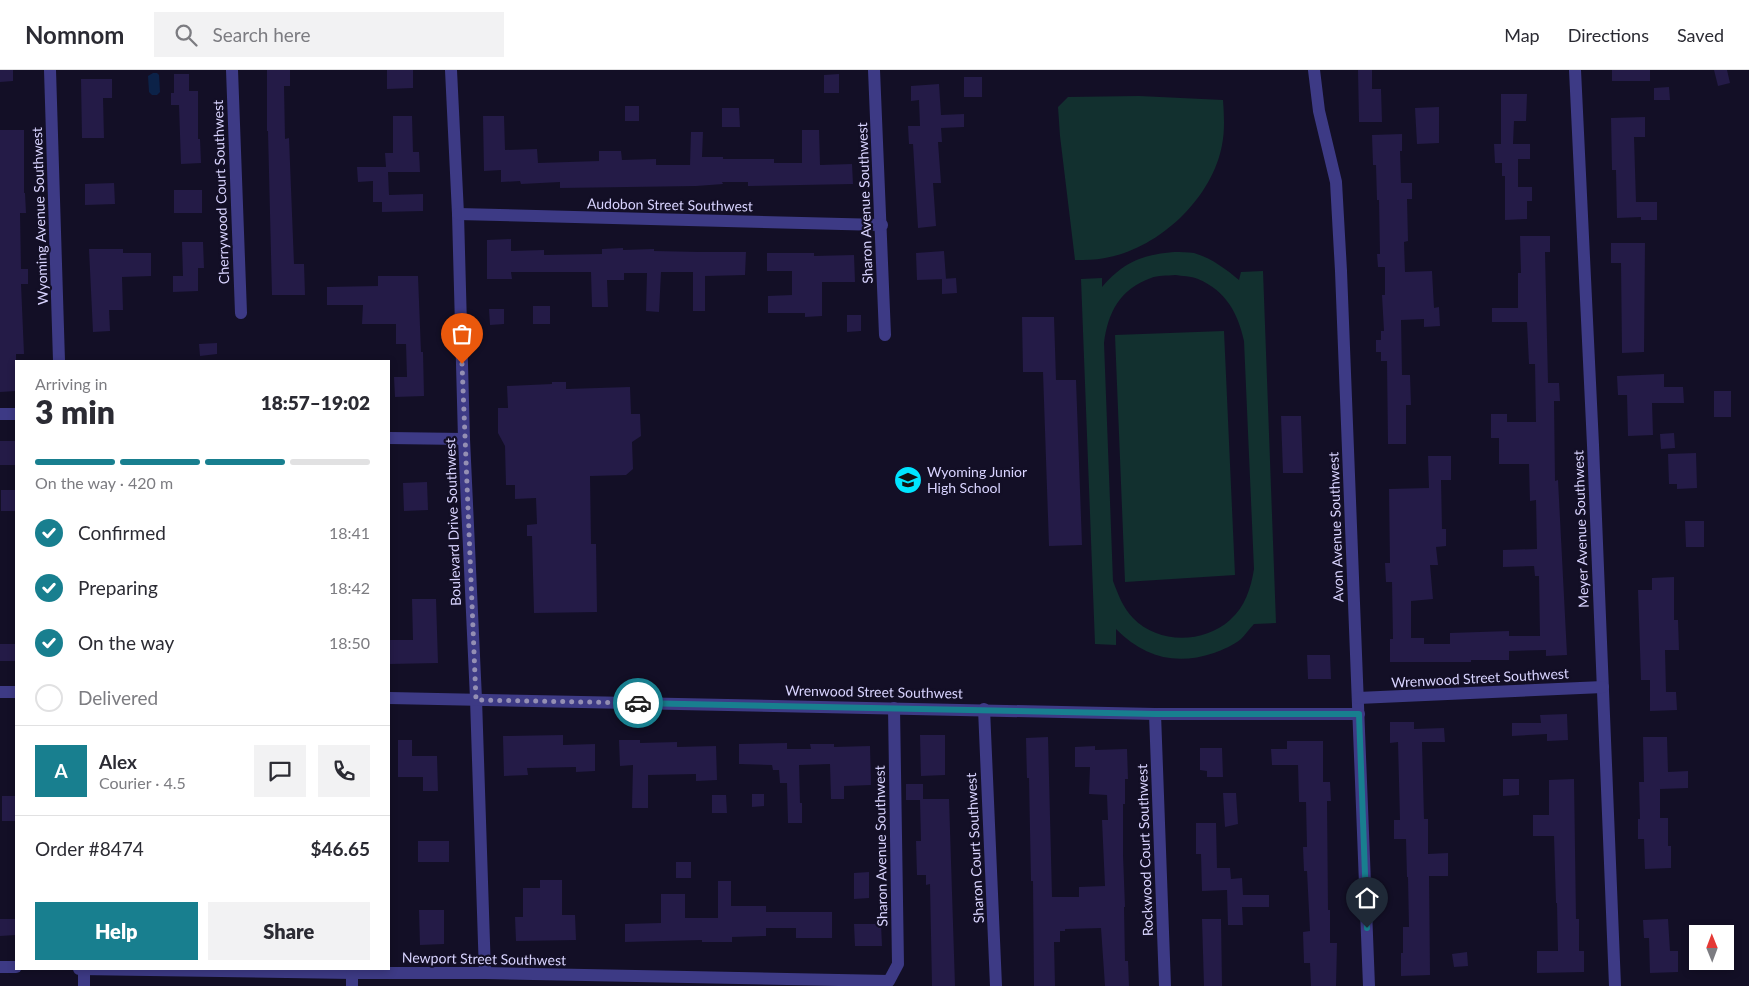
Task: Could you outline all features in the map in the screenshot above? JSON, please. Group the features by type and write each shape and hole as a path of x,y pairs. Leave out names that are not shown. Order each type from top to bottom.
{"street":[{"name":"Wyoming Avenue Southwest","path":"50,70 59,360"},
{"name":"Cherrywood Court Southwest","path":"232,70 241,313"},
{"name":"Boulevard Drive Southwest","path":"451,70 458,214 464,439 476,700 485,973"},
{"name":"Sharon Avenue Southwest","path":"874,70 882,225 885,335"},
{"name":"Avon Avenue Southwest","path":"1314,70 1319,112 1336,182 1369,986"},
{"name":"Meyer Avenue Southwest","path":"1574,70 1615,986"},
{"name":"Audobon Street Southwest","path":"458,214 882,225"},
{"path":"0,414 15,414"},
{"path":"390,438 464,439"},
{"name":"Wrenwood Street Southwest","path":"1358,698 1603,687"},
{"path":"0,692 15,692"},
{"name":"Wrenwood Street Southwest","path":"390,698 1155,714 1359,714"},
{"name":"Sharon Avenue Southwest","path":"889,981 898,964 894,708"},
{"name":"Sharon Court Southwest","path":"984,709 996,986"},
{"name":"Rockwood Court Southwest","path":"1155,714 1165,986"},
{"path":"0,967 15,968"},
{"path":"84,970 84,986"},
{"name":"Newport Street Southwest","path":"108,970 352,980 485,973 630,981 889,981"}],"green space":[{"path":"1139,96 1223,100 1224,134 1216,165 1207,184 1195,202 1163,233 1125,253 1101,259 1075,260 1058,107 1068,97"},
{"path":"1174,252 1200,255 1218,264 1239,280 1241,272 1263,271 1276,623 1254,624 1241,639 1228,647 1200,657 1186,659 1173,659 1149,652 1127,639 1116,629 1116,645 1095,644 1081,279 1102,278 1102,287 1118,271 1134,261 1152,255","holes":["1175,275 1198,279 1216,290 1234,312 1244,341 1254,569 1246,597 1240,609 1230,620 1219,628 1207,633 1181,638 1155,633 1143,627 1129,614 1113,581 1104,343 1112,312 1117,303 1131,288 1151,278"]},
{"path":"1224,331 1235,575 1125,582 1115,335"}],"water":[{"path":"153,73 159,75 160,92 157,95 152,95 149,92 148,76"}],"building":[{"path":"0,70 13,70 13,81 0,82"},
{"path":"267,70 290,70 290,86 284,86 285,139 289,138 294,264 304,264 305,295 272,295"},
{"path":"387,70 413,70 413,88 387,89"},
{"path":"1358,70 1372,70 1372,89 1381,89 1382,122 1359,122"},
{"path":"1612,70 1650,70 1650,81 1612,81"},
{"path":"1714,70 1727,70 1730,83 1718,86"},
{"path":"174,74 189,74 189,91 198,91 198,139 200,139 201,163 181,164 179,105 171,105 171,93 174,93"},
{"path":"839,74 839,93 824,93 824,75"},
{"path":"964,77 982,77 982,97 964,97"},
{"path":"81,79 112,79 112,98 103,98 104,138 82,138"},
{"path":"939,84 941,115 964,114 964,127 941,128 942,142 938,142 941,183 933,183 936,226 918,228 913,144 909,144 908,126 920,126 919,100 911,101 911,86"},
{"path":"1669,87 1670,100 1654,100 1654,88"},
{"path":"1501,94 1527,94 1526,121 1514,121 1513,144 1530,144 1530,159 1518,159 1518,187 1532,187 1532,201 1527,201 1527,219 1505,220 1505,176 1502,176 1502,163 1495,163 1494,144 1501,144"},
{"path":"625,106 639,106 639,121 625,121"},
{"path":"1439,107 1439,143 1417,144 1415,108"},
{"path":"722,108 739,108 740,127 722,127"},
{"path":"393,116 412,116 413,152 419,152 420,172 388,172 389,195 423,194 423,211 382,212 382,202 373,202 373,181 358,182 357,167 386,167 385,153 393,153"},
{"path":"483,116 504,116 505,150 537,149 538,163 599,161 599,151 621,151 622,160 656,159 656,165 690,165 691,132 703,132 702,157 774,159 774,163 802,163 802,130 819,130 820,165 852,164 853,184 748,186 748,182 722,182 723,184 696,186 560,188 560,182 521,184 520,181 501,182 501,170 484,171"},
{"path":"1645,117 1645,137 1634,137 1636,202 1657,202 1657,220 1641,220 1641,217 1617,218 1616,170 1612,170 1611,118"},
{"path":"0,130 24,130 24,193 26,213 20,213 21,269 28,269 28,284 21,284 24,354 16,354 15,391 0,392"},
{"path":"1402,134 1402,151 1400,151 1401,183 1412,183 1412,199 1407,199 1408,241 1404,242 1405,272 1432,271 1434,308 1439,307 1440,326 1424,327 1424,319 1401,320 1402,375 1410,375 1411,405 1406,405 1406,444 1388,444 1387,361 1381,361 1381,352 1376,352 1376,340 1381,340 1381,331 1384,331 1382,295 1385,295 1385,267 1378,267 1377,254 1380,254 1379,200 1377,200 1376,165 1373,165 1372,135"},
{"path":"114,183 115,204 85,205 85,184"},
{"path":"174,190 202,190 202,213 174,213"},
{"path":"1520,236 1550,236 1550,252 1545,252 1548,383 1559,383 1560,401 1554,401 1555,481 1558,480 1567,655 1546,656 1546,650 1509,651 1509,660 1390,662 1390,639 1393,639 1392,582 1386,582 1385,563 1390,563 1389,489 1429,488 1428,456 1451,456 1451,480 1441,480 1442,529 1446,529 1446,546 1436,547 1438,565 1430,565 1433,599 1411,601 1411,638 1424,638 1424,644 1450,644 1450,633 1509,631 1509,636 1540,636 1539,576 1535,576 1534,566 1503,567 1503,550 1537,549 1536,500 1530,501 1529,464 1499,464 1499,438 1491,438 1491,414 1507,414 1507,422 1536,422 1535,364 1529,364 1527,322 1492,322 1492,308 1518,308 1518,273 1521,273"},
{"path":"511,239 511,251 544,250 544,255 602,254 602,249 623,248 623,250 654,249 654,251 746,252 745,275 705,276 705,311 693,311 693,272 661,272 659,312 646,311 647,273 624,273 624,280 607,280 608,307 592,307 591,272 511,272 512,279 487,279 487,240"},
{"path":"182,242 203,242 204,268 198,268 198,291 173,292 173,276 183,276"},
{"path":"1611,243 1645,243 1644,352 1622,353 1621,263 1611,263"},
{"path":"89,249 123,249 123,253 151,253 151,276 122,277 123,310 109,310 110,331 93,332"},
{"path":"944,251 946,279 917,280 916,253"},
{"path":"767,253 814,253 814,256 854,255 855,282 822,282 822,316 805,317 805,313 768,313 768,296 792,295 792,271 767,271"},
{"path":"378,276 418,276 424,396 395,397 394,377 407,377 406,344 396,344 396,324 362,324 363,305 327,305 327,287 378,286"},
{"path":"956,278 957,293 942,294 942,279"},
{"path":"533,306 550,306 550,324 533,324"},
{"path":"489,309 504,309 504,324 490,325"},
{"path":"847,315 861,315 861,331 847,332"},
{"path":"1022,317 1054,317 1056,380 1076,380 1082,545 1049,546 1043,372 1023,372"},
{"path":"217,343 217,354 200,356 199,344"},
{"path":"1664,374 1664,387 1683,387 1684,403 1652,403 1653,435 1628,436 1627,395 1618,395 1617,376"},
{"path":"552,382 566,382 566,389 630,387 631,414 640,414 641,436 632,442 633,469 626,475 590,476 591,544 596,544 597,612 534,613 532,536 527,536 527,525 537,524 536,498 515,499 515,485 506,485 505,446 498,433 498,408 508,408 507,386 552,384"},
{"path":"1714,391 1731,391 1731,417 1714,417"},
{"path":"1281,416 1301,416 1303,473 1283,473"},
{"path":"1674,433 1675,448 1661,449 1660,434"},
{"path":"0,441 15,441 15,465 0,465"},
{"path":"1696,453 1697,488 1677,489 1677,484 1669,484 1668,454"},
{"path":"427,482 428,510 404,511 403,483"},
{"path":"1,490 15,490 15,511 1,511"},
{"path":"1685,521 1704,521 1704,547 1686,547"},
{"path":"1674,577 1674,620 1678,620 1679,650 1665,650 1666,692 1676,692 1677,710 1650,711 1650,680 1641,680 1638,590 1652,590 1652,578"},
{"path":"412,599 436,599 438,663 390,664 390,640 413,640"},
{"path":"0,644 15,644 15,661 0,661"},
{"path":"1307,655 1330,655 1331,679 1308,679"},
{"path":"1567,714 1568,740 1547,741 1547,734 1512,736 1512,723 1541,723 1540,715"},
{"path":"1390,722 1414,722 1414,729 1444,728 1445,742 1422,742 1424,819 1428,819 1428,854 1448,853 1448,876 1429,876 1430,975 1401,976 1403,927 1409,927 1408,877 1406,839 1394,839 1394,820 1400,820 1398,742 1390,743"},
{"path":"563,735 563,745 595,744 595,771 576,772 576,767 527,768 528,775 504,776 503,736"},
{"path":"920,735 945,735 945,775 921,776"},
{"path":"1048,737 1052,897 1079,897 1079,887 1105,886 1102,820 1108,820 1107,795 1089,794 1090,767 1075,767 1075,747 1095,746 1095,750 1127,749 1128,779 1125,779 1125,804 1123,804 1123,855 1125,961 1128,961 1129,986 1105,986 1101,928 1065,929 1065,931 1060,931 1060,942 1054,942 1055,986 1034,986 1033,881 1031,881 1029,778 1027,778 1026,738"},
{"path":"1643,737 1667,737 1668,772 1688,771 1688,788 1660,789 1660,818 1668,818 1668,846 1671,846 1671,868 1645,869 1644,839 1638,839 1638,819 1640,819 1639,782 1644,782"},
{"path":"398,740 412,740 412,756 437,756 438,791 423,791 423,777 398,777"},
{"path":"619,740 640,740 640,743 677,742 677,747 716,746 717,780 696,781 696,774 648,775 648,808 632,808 633,765 620,766"},
{"path":"1287,741 1323,741 1323,782 1330,782 1331,801 1327,801 1328,910 1330,910 1330,943 1337,943 1336,986 1311,986 1310,963 1304,963 1303,932 1310,931 1307,871 1304,871 1303,847 1307,847 1306,802 1299,802 1298,765 1272,765 1271,749 1287,749"},
{"path":"787,743 787,749 811,749 810,744 834,744 834,747 870,746 871,785 844,786 844,799 831,799 830,764 799,765 802,823 788,823 787,783 780,783 779,770 773,770 772,765 739,764 739,744"},
{"path":"1200,748 1222,748 1223,777 1207,777 1207,771 1200,770"},
{"path":"1503,779 1519,779 1519,795 1503,796"},
{"path":"1574,779 1576,919 1579,919 1579,951 1584,951 1584,972 1537,973 1537,951 1558,951 1557,903 1554,836 1533,836 1533,815 1549,815 1549,780"},
{"path":"906,784 923,784 923,799 949,799 955,986 932,986 930,884 926,885 926,875 917,875 916,841 921,841 920,800 906,800"},
{"path":"1223,793 1236,793 1238,824 1225,827"},
{"path":"752,794 764,794 764,806 752,807"},
{"path":"712,795 726,795 727,813 712,813"},
{"path":"2,796 15,796 15,821 2,821"},
{"path":"1196,823 1216,823 1217,868 1230,868 1231,879 1242,878 1243,895 1269,895 1269,907 1242,907 1243,925 1228,925 1227,890 1202,891 1201,854 1196,854"},
{"path":"418,841 449,841 449,862 418,862"},
{"path":"676,862 691,862 691,878 676,878"},
{"path":"869,872 869,898 854,899 854,873"},
{"path":"540,880 562,880 562,915 575,915 576,940 516,941 515,917 523,917 523,888 540,888"},
{"path":"718,881 731,881 731,906 766,906 766,912 832,912 832,938 796,938 796,928 766,928 766,936 732,937 732,942 702,942 702,940 625,942 625,924 661,923 661,894 685,894 685,918 718,918"},
{"path":"419,910 444,910 444,944 420,945"},
{"path":"0,919 15,919 15,935 0,936"},
{"path":"1202,919 1221,919 1222,986 1204,986"},
{"path":"1668,919 1670,951 1678,951 1678,972 1650,973 1649,938 1644,938 1643,920"},
{"path":"854,924 881,924 882,946 855,946"},
{"path":"1467,952 1468,966 1454,967 1452,954"}],"way so far":[{"path":"462,364 476,700 638,703"}],"place":[{"name":"Wyoming Junior High School","path":"908,480"}],"route":[{"path":"638,703 1155,714 1359,714 1367,928"}]}
